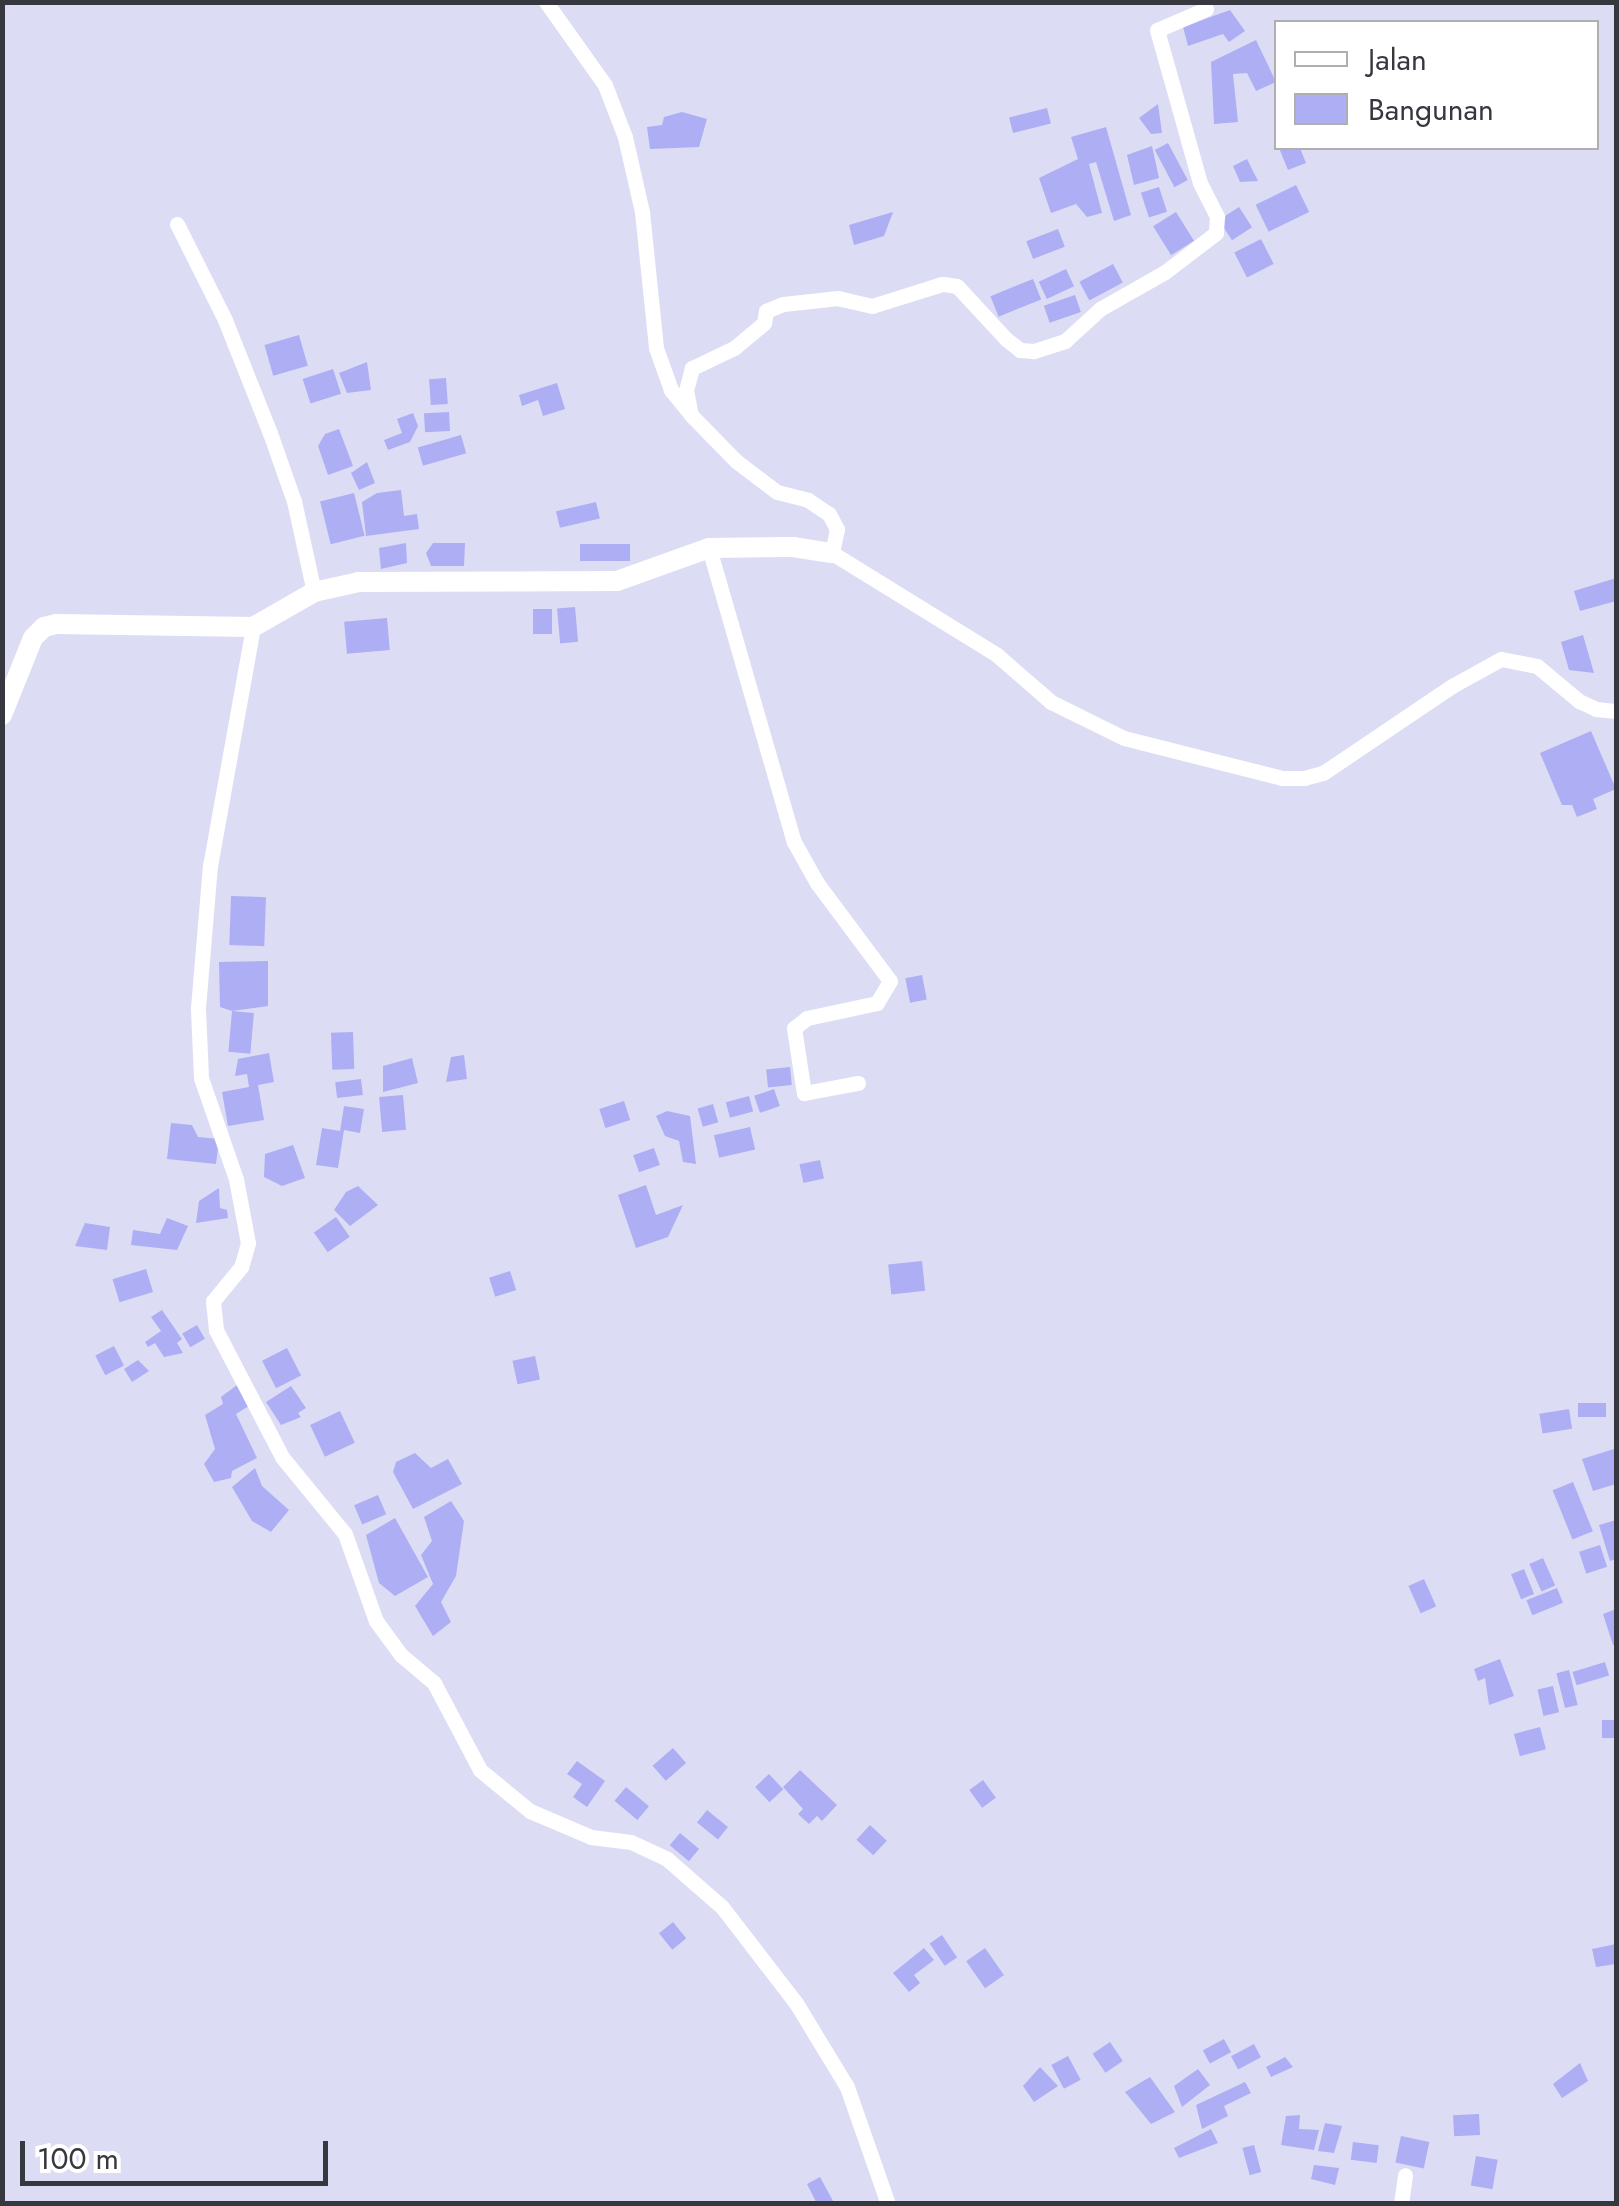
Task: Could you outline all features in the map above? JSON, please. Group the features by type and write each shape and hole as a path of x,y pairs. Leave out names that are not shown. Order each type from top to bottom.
{"street":[{"path":"546,2 606,85 625,138 642,212 656,348 671,390 704,432 777,492 808,500 828,514 836,529 832,553"},
{"path":"691,415 686,390 692,368 734,348 764,323 766,311 782,304 810,298 839,298 870,306 942,284 956,286 1006,339 1020,350 1034,350 1066,341 1100,309 1165,272 1216,233 1216,217 1200,182 1157,30 1206,9"},
{"path":"178,224 226,320 270,433 294,501 314,592"},
{"path":"2,715 32,638 44,627 253,627 314,592 398,579 618,581 708,548 794,547 832,553 976,642 1051,702 1099,730 1282,778 1323,773 1452,686 1501,659 1537,666 1580,701 1596,709 1616,711"},
{"path":"708,548 794,842 817,883 890,982 878,1002 807,1018 794,1028 804,1094 858,1083"},
{"path":"253,627 210,865 198,1009 201,1078 236,1179 248,1243 241,1268 213,1301 216,1330 282,1457 345,1534 376,1621 401,1656 434,1684 480,1770 530,1811 578,1832 630,1842 666,1859 722,1908 796,2004 847,2087 888,2204"},
{"path":"1401,2204 1405,2175"}],"building":[{"path":"1230,10 1245,31 1229,42 1223,34 1188,46 1183,27"},
{"path":"1256,40 1274,83 1256,91 1247,73 1233,74 1238,122 1214,124 1211,62"},
{"path":"1158,104 1162,133 1151,134 1139,118"},
{"path":"1047,108 1051,124 1013,133 1009,117"},
{"path":"682,112 707,119 699,147 650,149 647,127 662,125 664,117"},
{"path":"1106,127 1131,215 1114,221 1096,162 1089,164 1102,213 1087,217 1076,204 1051,213 1039,178 1078,159 1071,137"},
{"path":"1168,143 1188,180 1174,187 1155,150"},
{"path":"1152,146 1159,178 1134,185 1127,155"},
{"path":"1280,150 1301,150 1306,163 1288,170"},
{"path":"1247,159 1258,181 1240,182 1233,166"},
{"path":"1296,185 1309,212 1269,232 1256,205"},
{"path":"1159,187 1167,212 1149,218 1141,193"},
{"path":"1239,207 1252,227 1232,240 1219,220"},
{"path":"893,212 884,236 854,245 849,225"},
{"path":"1176,212 1194,241 1171,255 1153,226"},
{"path":"1058,229 1065,247 1033,259 1026,241"},
{"path":"1261,239 1274,264 1247,278 1234,253"},
{"path":"1113,264 1123,283 1089,300 1079,282"},
{"path":"1066,269 1074,286 1047,299 1039,282"},
{"path":"1033,279 1041,299 999,317 990,296"},
{"path":"1075,295 1081,312 1050,323 1044,306"},
{"path":"299,335 308,366 273,376 264,345"},
{"path":"367,362 371,390 347,393 339,373"},
{"path":"333,369 341,394 311,404 303,379"},
{"path":"446,378 448,404 431,405 429,379"},
{"path":"557,383 565,409 543,416 538,400 522,406 519,395"},
{"path":"449,412 450,431 425,432 424,413"},
{"path":"413,413 418,426 410,442 388,450 384,440 402,433 397,419"},
{"path":"339,429 353,466 328,475 318,446 325,434"},
{"path":"461,435 466,453 423,466 418,447"},
{"path":"367,462 375,483 359,490 351,473"},
{"path":"401,490 404,516 417,514 419,529 366,536 362,502 377,493"},
{"path":"354,493 365,536 331,544 320,501"},
{"path":"596,502 600,519 560,528 556,511"},
{"path":"406,543 407,563 381,569 379,548"},
{"path":"433,543 465,543 464,566 431,566 426,553"},
{"path":"580,544 630,544 630,561 580,561"},
{"path":"1616,578 1616,601 1580,611 1574,591"},
{"path":"575,607 578,642 560,643 557,609"},
{"path":"533,609 552,609 552,634 533,634"},
{"path":"387,618 390,650 347,654 344,622"},
{"path":"1583,635 1594,673 1569,670 1561,642"},
{"path":"1591,731 1616,789 1593,799 1597,809 1577,817 1572,805 1562,805 1540,753"},
{"path":"231,896 266,897 264,946 229,945"},
{"path":"268,961 268,1006 232,1011 220,1007 219,962"},
{"path":"922,975 927,1000 910,1003 905,978"},
{"path":"232,1011 254,1013 250,1054 228,1052"},
{"path":"353,1032 354,1069 332,1070 331,1033"},
{"path":"269,1053 274,1082 258,1085 264,1120 228,1126 222,1092 249,1087 247,1074 235,1076 238,1059"},
{"path":"464,1055 467,1079 446,1082 451,1057"},
{"path":"412,1058 418,1083 383,1092 383,1066"},
{"path":"790,1067 792,1085 768,1087 766,1070"},
{"path":"361,1079 363,1095 337,1098 335,1082"},
{"path":"774,1089 780,1106 760,1113 754,1096"},
{"path":"403,1095 406,1130 382,1132 379,1097"},
{"path":"749,1096 753,1111 730,1118 726,1102"},
{"path":"624,1101 630,1120 605,1128 599,1109"},
{"path":"713,1104 718,1122 703,1127 698,1108"},
{"path":"344,1106 364,1109 360,1133 344,1130 338,1168 316,1165 322,1128 340,1131"},
{"path":"667,1111 690,1116 696,1164 683,1162 679,1141 665,1136 656,1116"},
{"path":"171,1123 192,1125 198,1137 219,1139 216,1164 167,1159"},
{"path":"750,1127 755,1149 719,1158 714,1135"},
{"path":"293,1145 305,1178 282,1186 264,1177 265,1154"},
{"path":"654,1148 660,1165 639,1172 633,1155"},
{"path":"820,1160 824,1179 803,1183 799,1164"},
{"path":"646,1185 656,1215 683,1205 668,1237 636,1248 618,1195"},
{"path":"358,1186 378,1205 350,1226 334,1210 346,1192"},
{"path":"219,1188 220,1208 227,1210 228,1218 196,1223 199,1201"},
{"path":"336,1217 350,1237 328,1252 314,1232"},
{"path":"167,1218 188,1226 177,1250 131,1245 133,1230 160,1234"},
{"path":"85,1223 110,1227 107,1250 75,1246"},
{"path":"922,1261 925,1291 891,1294 888,1265"},
{"path":"146,1269 153,1292 120,1302 113,1279"},
{"path":"510,1271 516,1290 495,1297 489,1278"},
{"path":"162,1310 182,1339 177,1343 183,1353 164,1357 155,1343 148,1347 145,1342 161,1331 151,1317"},
{"path":"197,1325 205,1339 190,1347 182,1334"},
{"path":"114,1346 124,1366 105,1375 95,1356"},
{"path":"287,1348 301,1376 276,1388 262,1361"},
{"path":"535,1356 540,1379 517,1384 513,1361"},
{"path":"138,1360 149,1371 132,1382 124,1369"},
{"path":"237,1385 249,1406 236,1414 257,1458 232,1471 231,1478 214,1482 204,1464 215,1449 205,1415 223,1404 221,1397"},
{"path":"291,1386 306,1408 298,1413 301,1417 281,1425 266,1402"},
{"path":"1578,1403 1606,1403 1606,1417 1578,1417"},
{"path":"1569,1409 1572,1429 1542,1433 1539,1414"},
{"path":"340,1411 355,1443 325,1457 310,1425"},
{"path":"1614,1449 1616,1484 1593,1491 1582,1459"},
{"path":"415,1453 431,1468 448,1459 462,1484 413,1509 393,1472 396,1462"},
{"path":"255,1468 262,1486 289,1510 271,1532 252,1521 232,1487"},
{"path":"1573,1482 1593,1531 1572,1539 1553,1490"},
{"path":"378,1495 386,1514 362,1524 354,1505"},
{"path":"451,1501 464,1521 456,1576 441,1602 451,1622 433,1636 415,1606 433,1584 421,1555 432,1541 424,1517"},
{"path":"395,1518 428,1577 395,1596 379,1583 366,1535"},
{"path":"1616,1520 1616,1559 1610,1561 1599,1525"},
{"path":"1600,1545 1607,1567 1586,1574 1579,1552"},
{"path":"1543,1558 1555,1585 1541,1592 1529,1564"},
{"path":"1524,1569 1534,1594 1521,1599 1511,1574"},
{"path":"1424,1579 1436,1606 1421,1613 1408,1586"},
{"path":"1557,1588 1563,1603 1532,1615 1526,1600"},
{"path":"1616,1609 1616,1644 1613,1645 1603,1614"},
{"path":"1500,1659 1514,1696 1489,1705 1485,1678 1478,1681 1474,1669"},
{"path":"1605,1662 1609,1675 1577,1685 1572,1672"},
{"path":"1569,1670 1578,1705 1565,1708 1556,1673"},
{"path":"1553,1686 1559,1712 1543,1716 1537,1690"},
{"path":"1602,1720 1616,1720 1616,1738 1602,1738"},
{"path":"1540,1727 1546,1749 1520,1756 1514,1734"},
{"path":"673,1748 686,1763 666,1781 653,1766"},
{"path":"577,1761 605,1781 587,1807 573,1797 582,1784 567,1774"},
{"path":"800,1770 837,1805 822,1821 817,1816 809,1824 798,1814 803,1809 783,1787"},
{"path":"769,1774 783,1789 769,1802 755,1787"},
{"path":"983,1780 996,1798 982,1808 969,1790"},
{"path":"626,1787 649,1806 637,1820 614,1801"},
{"path":"707,1810 728,1827 718,1839 697,1822"},
{"path":"870,1825 887,1841 873,1855 856,1840"},
{"path":"680,1833 699,1849 689,1861 670,1845"},
{"path":"673,1922 686,1938 672,1950 659,1933"},
{"path":"942,1935 957,1957 945,1966 930,1943"},
{"path":"1616,1944 1616,1964 1596,1967 1592,1949"},
{"path":"924,1948 934,1960 914,1975 920,1983 909,1992 893,1973"},
{"path":"985,1948 1004,1975 985,1988 966,1961"},
{"path":"1224,2039 1231,2052 1210,2064 1203,2050"},
{"path":"1110,2042 1123,2061 1105,2073 1093,2054"},
{"path":"1254,2044 1261,2057 1238,2069 1231,2056"},
{"path":"1068,2056 1081,2080 1064,2089 1051,2065"},
{"path":"1285,2057 1293,2067 1271,2077 1266,2067"},
{"path":"1580,2063 1588,2081 1562,2098 1553,2084"},
{"path":"1040,2067 1058,2086 1034,2102 1023,2086"},
{"path":"1198,2069 1210,2085 1182,2107 1174,2086"},
{"path":"1150,2077 1175,2112 1151,2124 1125,2092"},
{"path":"1245,2082 1251,2093 1224,2106 1228,2116 1202,2129 1196,2105"},
{"path":"1479,2114 1480,2135 1454,2136 1453,2115"},
{"path":"1300,2115 1299,2129 1319,2130 1314,2150 1281,2145 1286,2116"},
{"path":"1325,2123 1342,2126 1334,2153 1318,2151"},
{"path":"1211,2129 1218,2143 1179,2158 1174,2148"},
{"path":"1401,2136 1429,2142 1424,2168 1395,2162"},
{"path":"1353,2142 1379,2145 1377,2163 1351,2160"},
{"path":"1254,2145 1261,2172 1250,2175 1242,2148"},
{"path":"1476,2156 1498,2160 1492,2189 1471,2186"},
{"path":"1314,2165 1339,2168 1335,2185 1311,2179"},
{"path":"820,2177 833,2201 828,2204 817,2204 807,2184"}]}
